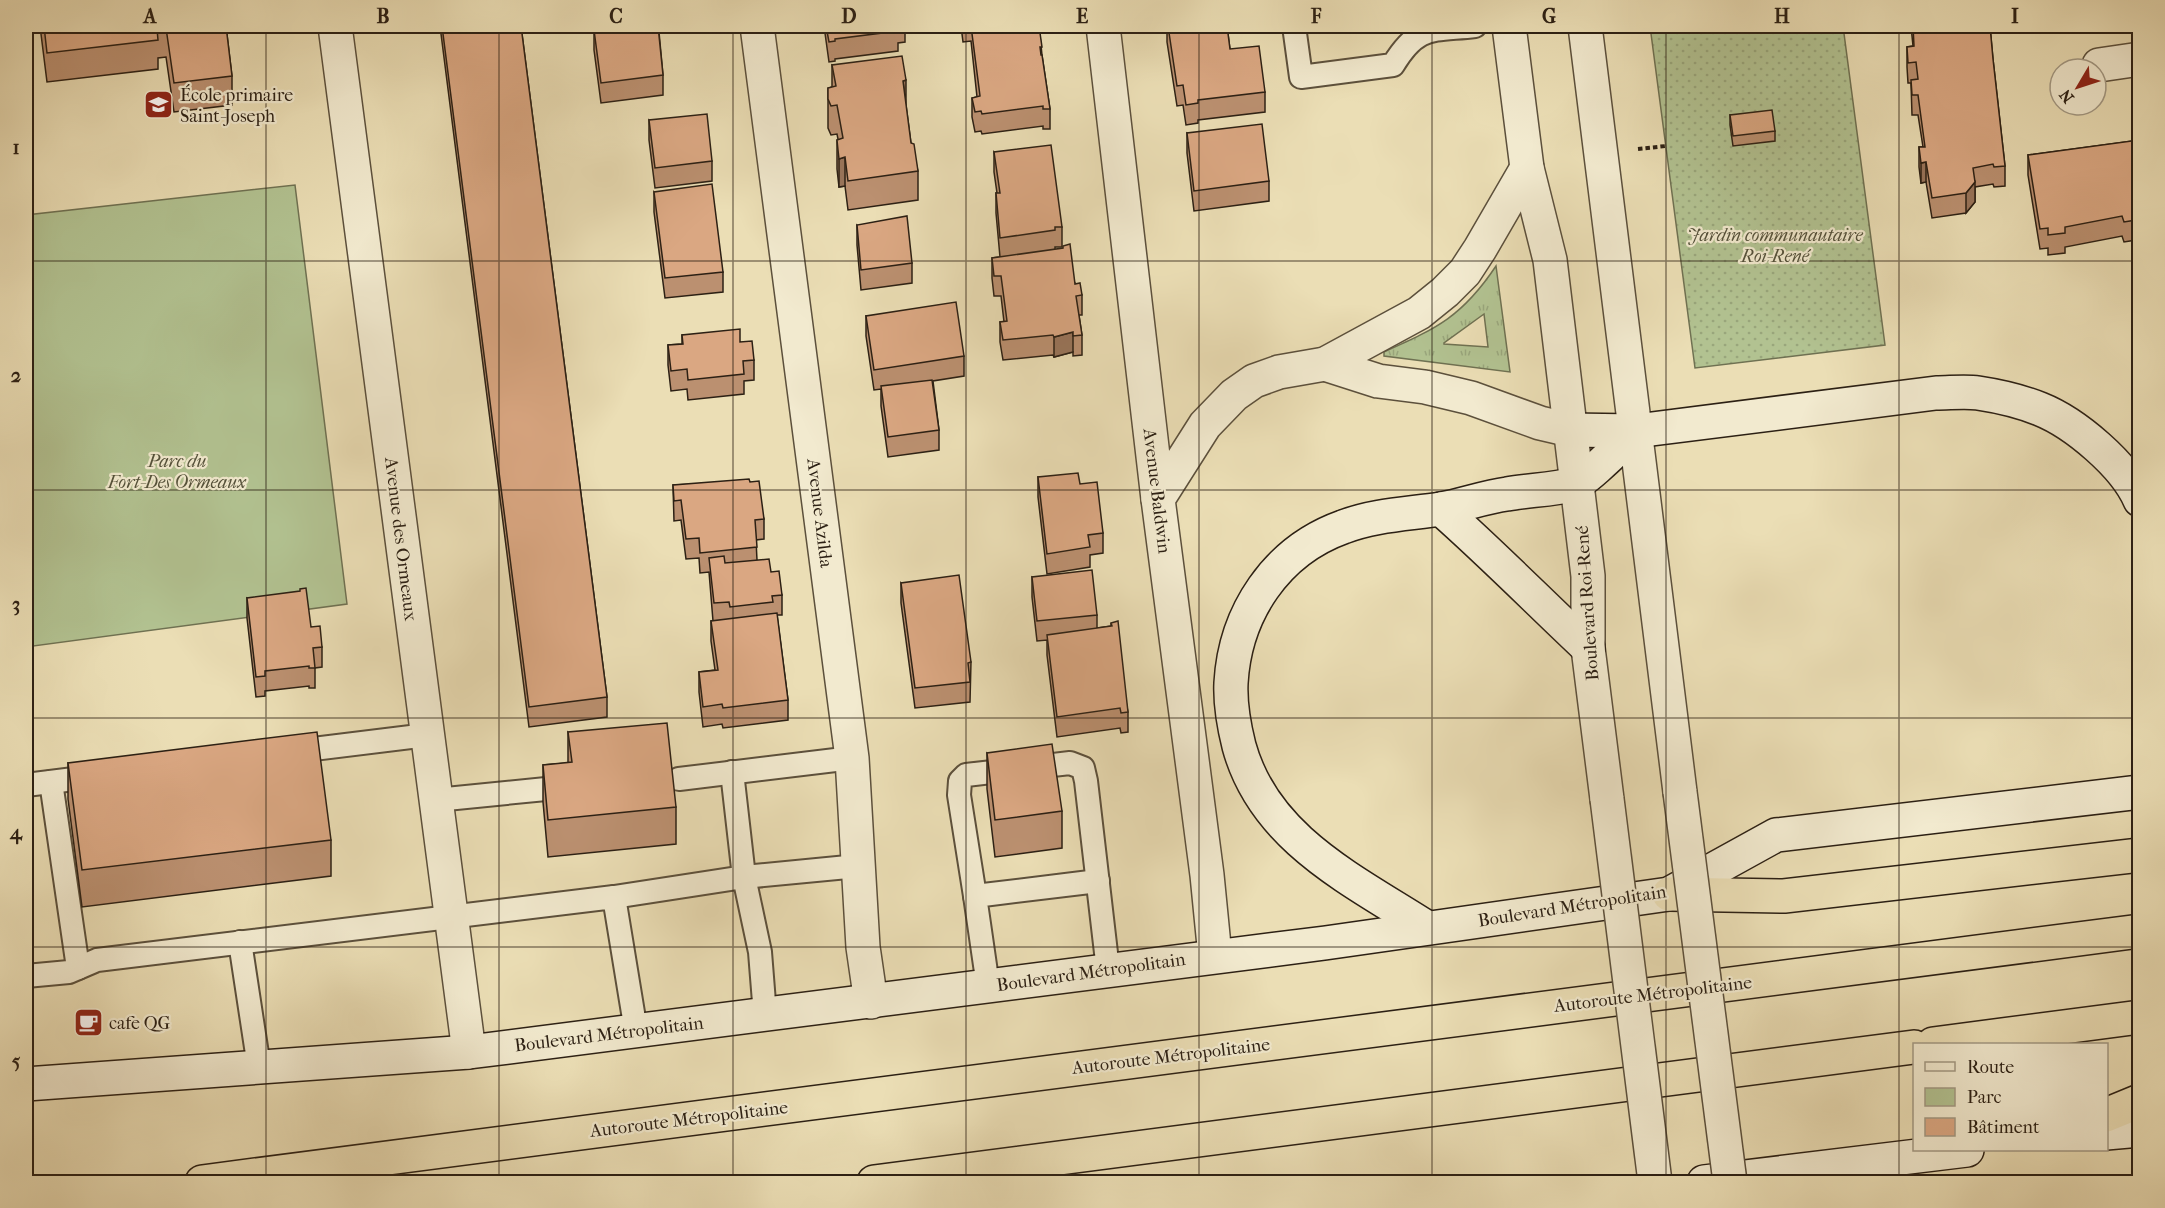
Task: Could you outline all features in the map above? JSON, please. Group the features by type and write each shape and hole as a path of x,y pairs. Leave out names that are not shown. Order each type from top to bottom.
{"highway":[{"path":"1669,894 1784,896 2139,855"},
{"name":"Autoroute Métropolitaine","path":"202,1182 2139,931"},
{"path":"1941,1043 2139,1017"},
{"path":"874,1182 1913,1047"},
{"path":"2108,1114 2139,1101"}],"street":[{"name":"Avenue des Ormeaux","path":"336,26 469,1052"},
{"name":"Avenue Azilda","path":"757,26 852,758 863,947 872,1002"},
{"name":"Avenue Baldwin","path":"1103,26 1158,499 1207,875 1215,956"},
{"name":"Boulevard Roi-René","path":"1509,26 1527,168 1550,260 1588,576 1588,648 1655,1182"},
{"path":"1585,26 1730,1182"},
{"path":"2108,64 2139,59"},
{"path":"1158,499 1205,425 1234,395 1254,381 1279,372 1325,364 1419,313 1445,292 1465,272 1527,168"},
{"path":"1325,364 1378,381 1425,387 1471,398 1540,423 1570,430 1636,431 1936,393 1975,392 2042,410 2071,427 2100,448 2122,472 2139,500"},
{"path":"1426,927 1320,858 1294,838 1273,815 1254,788 1234,729 1230,694 1232,665 1240,632 1247,615 1269,579 1290,557 1320,536 1345,526 1441,509 1505,494 1577,484 1636,431"},
{"path":"1441,509 1499,560 1525,589 1588,648"},
{"name":"Boulevard Métropolitain","path":"26,1084 469,1052 1324,943 1669,894 1776,836 2139,792"},
{"path":"2108,1133 2139,1130"},
{"path":"1704,1182 1951,1151"}],"lane":[{"path":"1294,26 1301,77 1393,65 1403,49 1415,37 1428,32 1475,26"},
{"path":"263,755 427,735"},
{"path":"679,779 852,758"},
{"path":"988,986 959,795 960,781 966,775 1070,763 1083,768 1108,970"},
{"path":"732,772 744,877 759,952 765,1015"},
{"path":"26,785 122,773"},
{"path":"51,782 78,968"},
{"path":"436,800 556,788"},
{"path":"26,976 69,972 97,960 614,897 744,877 858,866"},
{"path":"975,896 1098,881"},
{"path":"614,897 636,1031"},
{"path":"240,942 259,1067"}],"path":[{"path":"1638,149 1666,146"}],"green space":[{"name":"Jardin communautaire Roi-René","path":"1650,26 1843,26 1885,345 1695,368"},
{"name":"Parc du Fort-Des Ormeaux","path":"295,185 347,604 26,647 26,215"},
{"path":"1496,266 1510,372 1384,356 1384,352 1419,336 1447,319 1472,298","holes":["1484,314 1488,347 1444,344 1444,343"]}],"building":[{"path":"44,26 226,26 232,76 174,83 166,28 157,29 158,40 47,53"},
{"path":"442,26 521,26 607,697 529,707"},
{"path":"627,26 658,26 663,75 601,83 594,30"},
{"path":"826,26 898,26 898,31 835,39 829,42"},
{"path":"971,26 1039,26 1041,55 1050,109 1043,109 1043,106 982,114 981,111 975,112 972,98 980,96"},
{"path":"1168,26 1227,26 1230,49 1259,46 1265,92 1198,100 1198,103 1186,105 1183,85 1177,86"},
{"path":"1913,26 1990,26 2005,166 1994,167 1993,164 1973,168 1975,182 1966,193 1932,198 1926,162 1921,163 1919,147 1925,147 1918,95 1912,95 1911,80 1918,79 1916,62 1908,63 1907,47 1914,46"},
{"path":"902,56 911,143 914,144 918,171 848,181 845,157 839,159 837,140 843,138 837,105 831,106 828,99 828,88 836,86 832,65"},
{"path":"1772,110 1775,131 1733,136 1730,115"},
{"path":"707,114 712,161 655,168 649,120"},
{"path":"1262,124 1269,181 1194,191 1187,133"},
{"path":"2139,140 2139,213 2136,214 2136,220 2124,222 2122,216 2065,227 2065,233 2048,235 2048,228 2040,229 2028,155"},
{"path":"1051,145 1062,227 1000,238 996,193 1000,193 994,152"},
{"path":"712,184 723,272 665,278 654,192"},
{"path":"907,216 912,263 861,270 857,225"},
{"path":"1070,244 1075,284 1080,283 1082,295 1076,296 1082,335 1073,336 1073,332 1054,337 1053,335 1003,340 1000,322 1007,321 1001,276 994,276 992,258 1063,248"},
{"path":"956,302 964,356 874,370 866,316"},
{"path":"740,329 740,342 752,341 754,360 743,361 744,374 688,380 687,369 671,371 668,345 683,344 682,335"},
{"path":"932,380 939,430 888,437 881,386"},
{"path":"1078,473 1080,484 1097,482 1103,533 1088,535 1090,547 1047,554 1038,477"},
{"path":"749,479 750,482 759,481 764,519 755,520 757,547 700,553 699,538 686,539 681,500 674,501 673,485"},
{"path":"724,556 725,563 769,559 771,572 779,571 782,595 772,596 773,602 730,607 729,602 714,603 709,558"},
{"path":"1092,570 1097,615 1037,621 1032,577"},
{"path":"959,575 971,662 968,663 970,682 915,688 901,583"},
{"path":"306,588 311,627 320,626 322,647 313,648 315,668 309,668 309,666 265,671 265,676 256,677 247,598 300,591"},
{"path":"777,613 788,700 723,708 722,704 703,707 699,672 718,670 711,621"},
{"path":"1118,621 1128,712 1121,713 1120,708 1057,717 1047,635 1112,626 1111,623"},
{"path":"667,723 676,807 548,820 543,765 572,762 568,732"},
{"path":"317,732 331,840 82,870 68,763"},
{"path":"1052,744 1062,811 995,820 987,753"}],"place":[{"name":"École primaire Saint-Joseph","path":"159,105"},
{"name":"cafe QG","path":"88,1023"}]}
